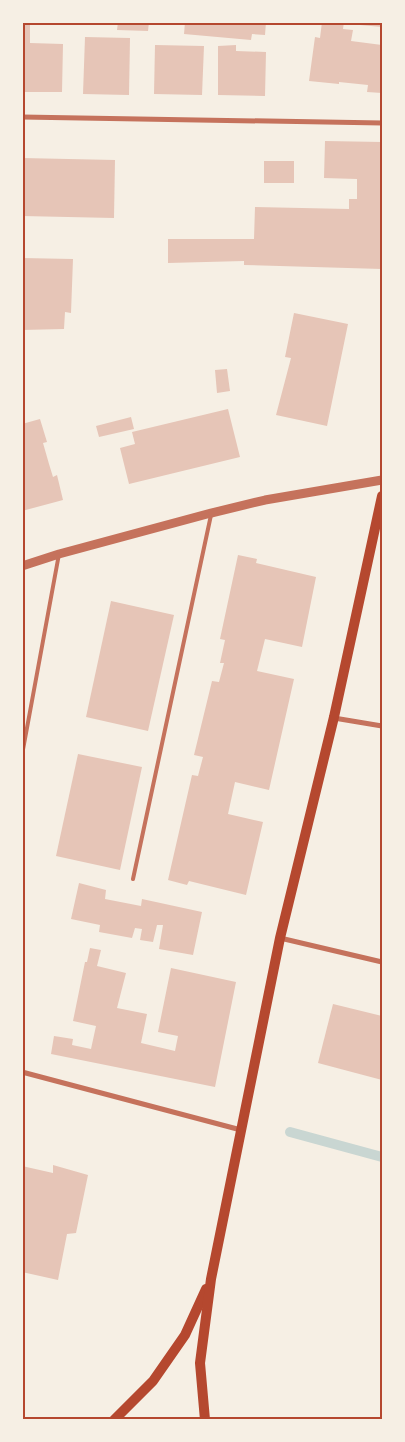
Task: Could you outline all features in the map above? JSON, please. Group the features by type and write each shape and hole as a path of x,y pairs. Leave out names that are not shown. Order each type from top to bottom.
{"main road":[{"path":"205,1420 200,1363 211,1279 280,938 334,718 382,496"},
{"path":"114,1420 154,1381 186,1335 211,1279"}],"street":[{"path":"22,117 382,123"},
{"path":"22,566 58,554 265,500 382,480"},
{"path":"334,718 382,726"},
{"path":"280,938 382,962"},
{"path":"22,1072 241,1130"}],"lane":[{"path":"133,879 211,513"},
{"path":"22,755 58,554"}],"building":[{"path":"22,22 30,22 30,43 63,44 62,92 22,92"},
{"path":"118,22 149,22 148,31 117,30"},
{"path":"185,22 266,22 265,35 252,34 251,40 184,34"},
{"path":"322,22 344,22 343,29 353,30 351,41 382,45 382,93 367,92 368,85 309,81 315,37 320,38"},
{"path":"360,22 382,22 382,27 360,25"},
{"path":"85,37 130,38 129,95 83,94"},
{"path":"155,45 204,46 202,95 154,94"},
{"path":"236,45 236,51 266,52 265,96 218,95 218,46"},
{"path":"325,141 382,142 382,269 244,265 244,261 168,263 168,239 254,239 255,207 349,209 349,199 357,199 357,179 324,178"},
{"path":"22,158 115,160 114,218 22,216"},
{"path":"264,161 294,161 294,183 264,183"},
{"path":"22,258 73,259 71,313 65,312 64,329 22,330"},
{"path":"294,313 348,324 327,426 276,415 291,358 285,357"},
{"path":"227,369 230,391 217,393 215,370"},
{"path":"228,409 240,457 129,484 120,448 135,444 132,432"},
{"path":"131,417 134,429 99,437 96,426"},
{"path":"40,419 47,442 43,443 53,477 57,475 63,500 22,511 22,424"},
{"path":"238,555 257,559 256,563 316,577 302,647 265,639 257,671 294,679 269,790 235,782 228,814 263,822 246,895 189,881 187,885 168,880 192,775 198,776 203,757 194,755 212,681 219,682 224,663 220,663 225,640 220,639"},
{"path":"111,601 174,615 148,731 86,717"},
{"path":"78,754 142,767 120,870 56,856"},
{"path":"79,883 106,890 105,899 141,906 142,899 202,912 193,955 159,949 163,925 157,925 153,942 140,940 142,929 135,928 132,938 99,932 100,925 71,919"},
{"path":"90,948 101,950 97,966 126,973 117,1008 147,1014 141,1043 175,1051 178,1036 158,1032 171,968 236,982 215,1087 51,1054 54,1036 73,1039 72,1045 91,1049 96,1026 73,1021 85,962 87,962"},
{"path":"333,1004 382,1016 382,1080 318,1063"},
{"path":"53,1165 88,1175 76,1233 67,1234 58,1280 22,1272 22,1166 53,1173"}],"waterway":[{"path":"290,1132 382,1157"}]}
